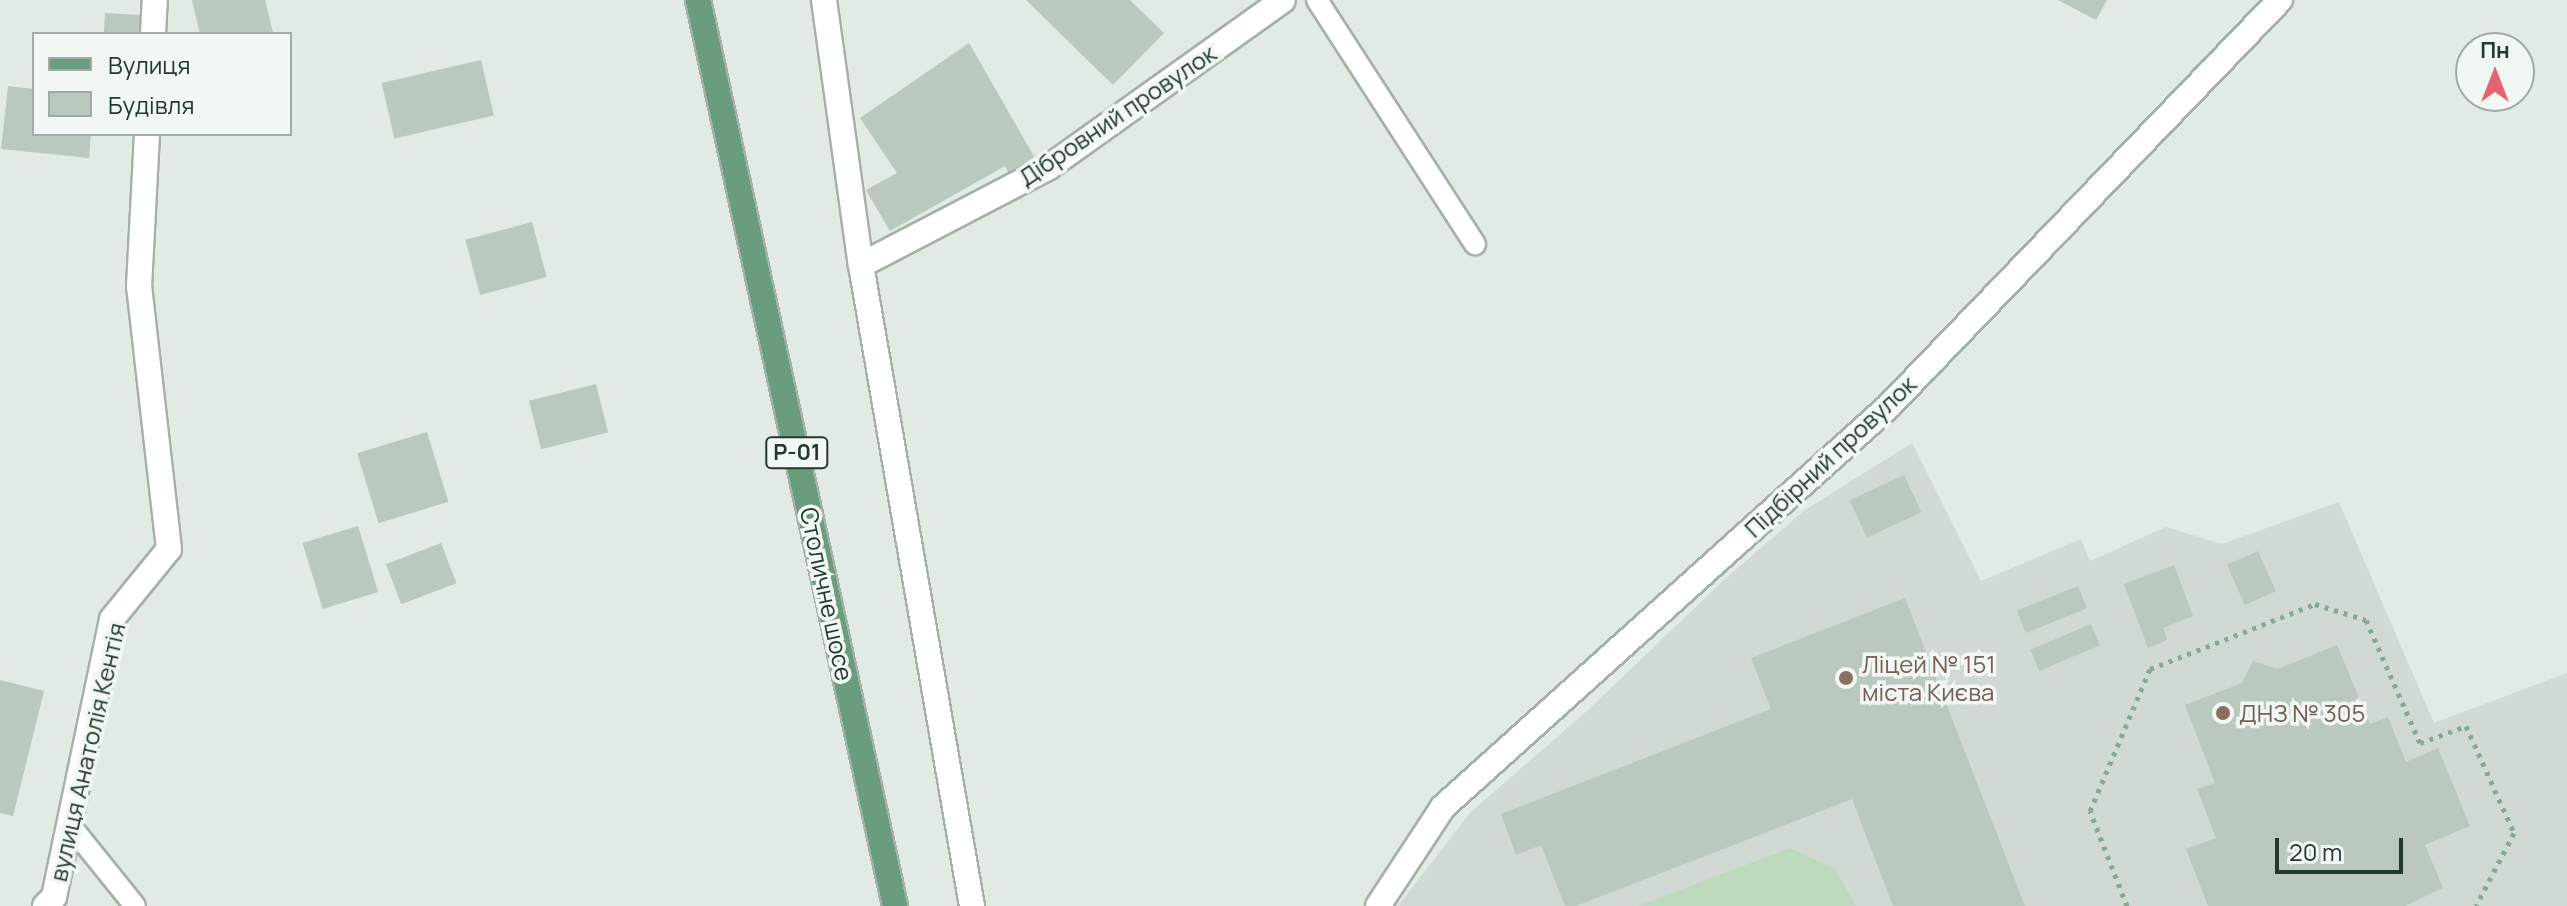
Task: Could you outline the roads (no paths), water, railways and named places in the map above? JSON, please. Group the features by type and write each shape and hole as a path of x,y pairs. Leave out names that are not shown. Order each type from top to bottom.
{"main road":[{"name":"Столичне шосе","path":"698,0 895,906"}],"street":[{"path":"153,32 155,0"},
{"path":"824,0 861,265 972,906"},
{"name":"Дібровний провулок","path":"861,265 1049,167 1283,0"},
{"name":"Підбірний провулок","path":"1378,906 1443,807 1888,407 2280,0"},
{"name":"вулиця Анатолія Кентія","path":"45,906 54,897 112,619 169,549 139,287 147,136"}],"lane":[{"path":"1317,0 1475,244"},
{"path":"69,824 135,906"}],"place":[{"name":"Ліцей № 151 міста Києва","path":"1846,678"},
{"name":"ДНЗ № 305","path":"2223,713"}]}
